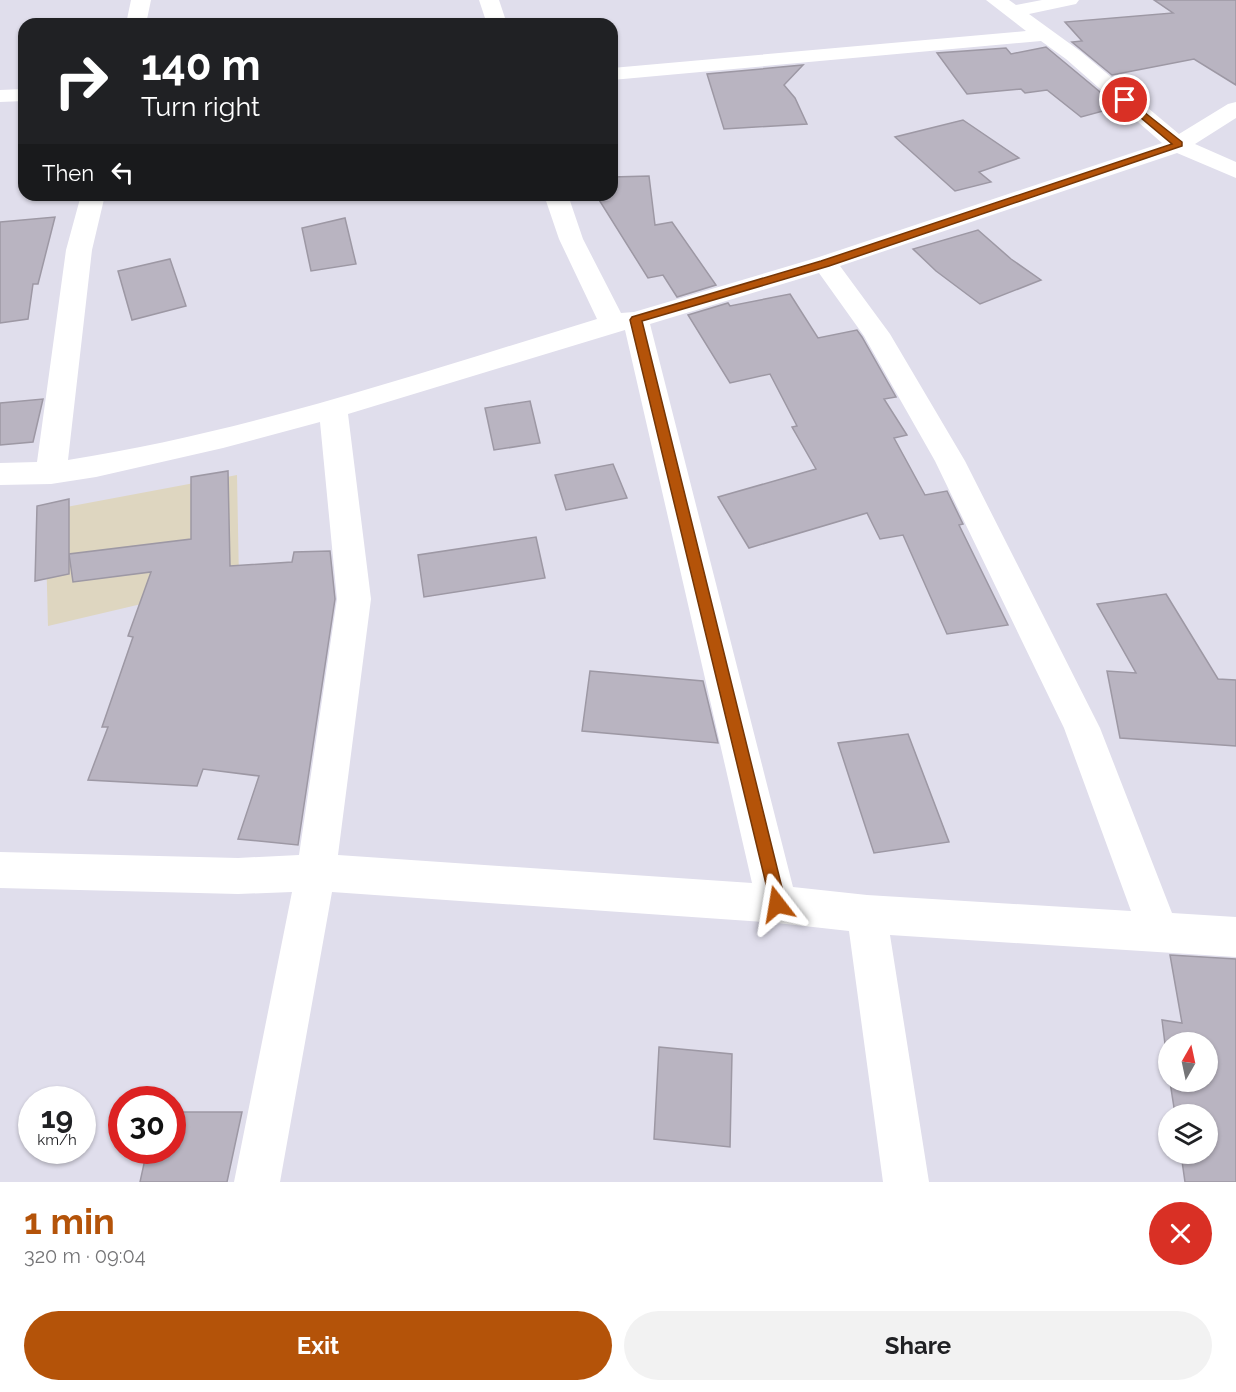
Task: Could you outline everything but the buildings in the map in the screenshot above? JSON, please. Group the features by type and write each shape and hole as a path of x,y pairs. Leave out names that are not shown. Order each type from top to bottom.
{"street":[{"path":"137,18 141,0"},
{"path":"489,0 495,18"},
{"path":"1004,6 1069,0"},
{"path":"1004,6 1073,55 1178,144 1236,171"},
{"path":"618,74 1045,35"},
{"path":"0,96 18,95"},
{"path":"0,474 51,473 96,466 223,438 333,409 825,263 1178,144 1236,109"},
{"path":"51,473 79,250 91,201"},
{"path":"558,201 571,239 624,321 777,904"},
{"path":"825,263 876,334 950,461 1082,728 1159,932"},
{"path":"257,1182 316,872 354,599 333,409"},
{"path":"0,870 238,876 316,872 777,904 867,914 1236,937"},
{"path":"867,914 906,1182"}],"shaded area":[{"path":"237,475 239,581 48,626 45,511"}],"route":[{"path":"777,904 636,320 825,263 1178,144 1125,100"}]}
